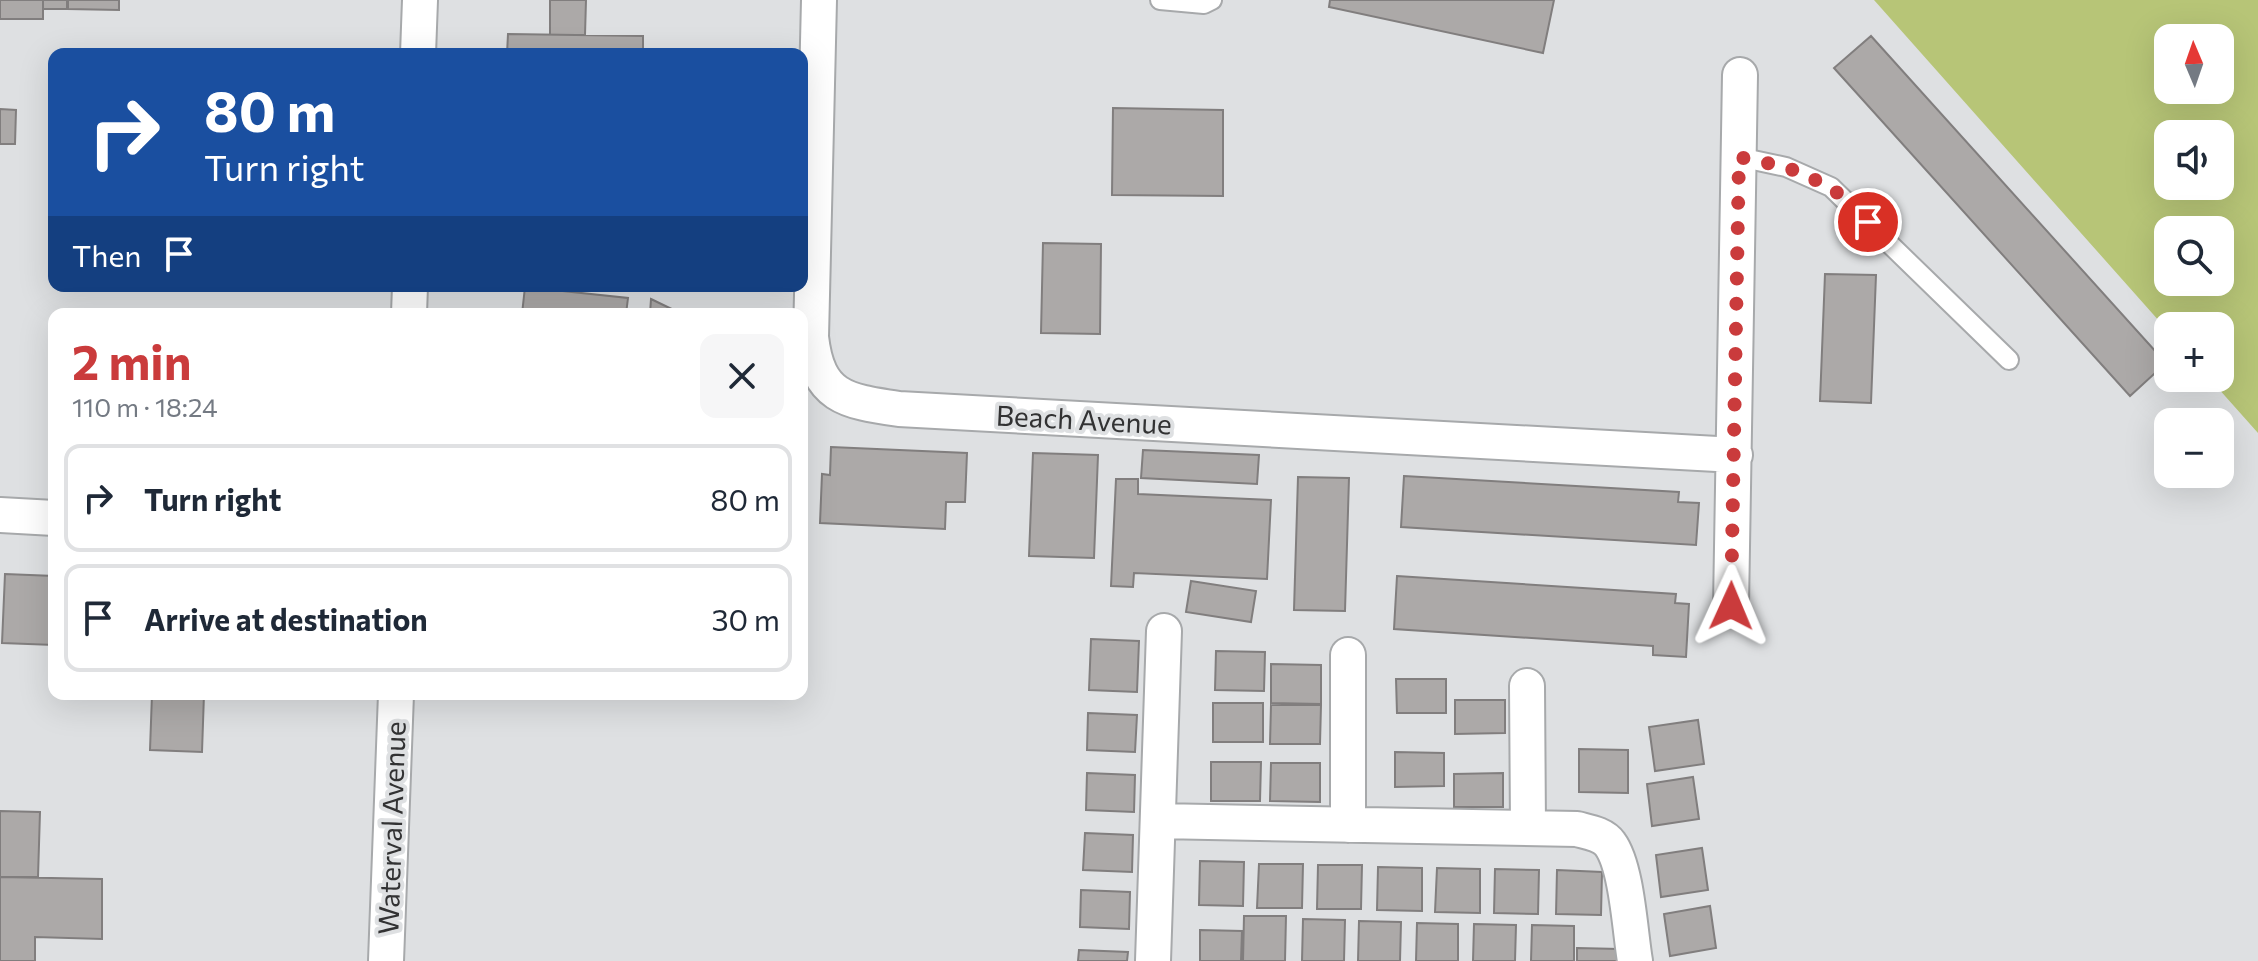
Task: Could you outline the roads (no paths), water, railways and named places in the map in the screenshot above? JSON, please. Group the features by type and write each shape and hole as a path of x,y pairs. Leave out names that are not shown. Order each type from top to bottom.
{"street":[{"path":"418,48 420,0"},
{"name":"Beach Avenue","path":"819,0 811,337 819,376 839,395 857,403 899,409 1735,455"},
{"path":"1731,606 1740,75"},
{"path":"0,515 48,518"},
{"path":"1153,961 1164,631"},
{"path":"1348,655 1348,825"},
{"path":"1527,686 1528,827"},
{"name":"Waterval Avenue","path":"386,961 396,700"},
{"path":"1158,821 1577,829 1597,835 1610,844 1619,866 1635,961"}],"lane":[{"path":"1160,0 1204,4 1212,0"},
{"path":"1739,157 1786,167 1831,187 2009,360"}]}
